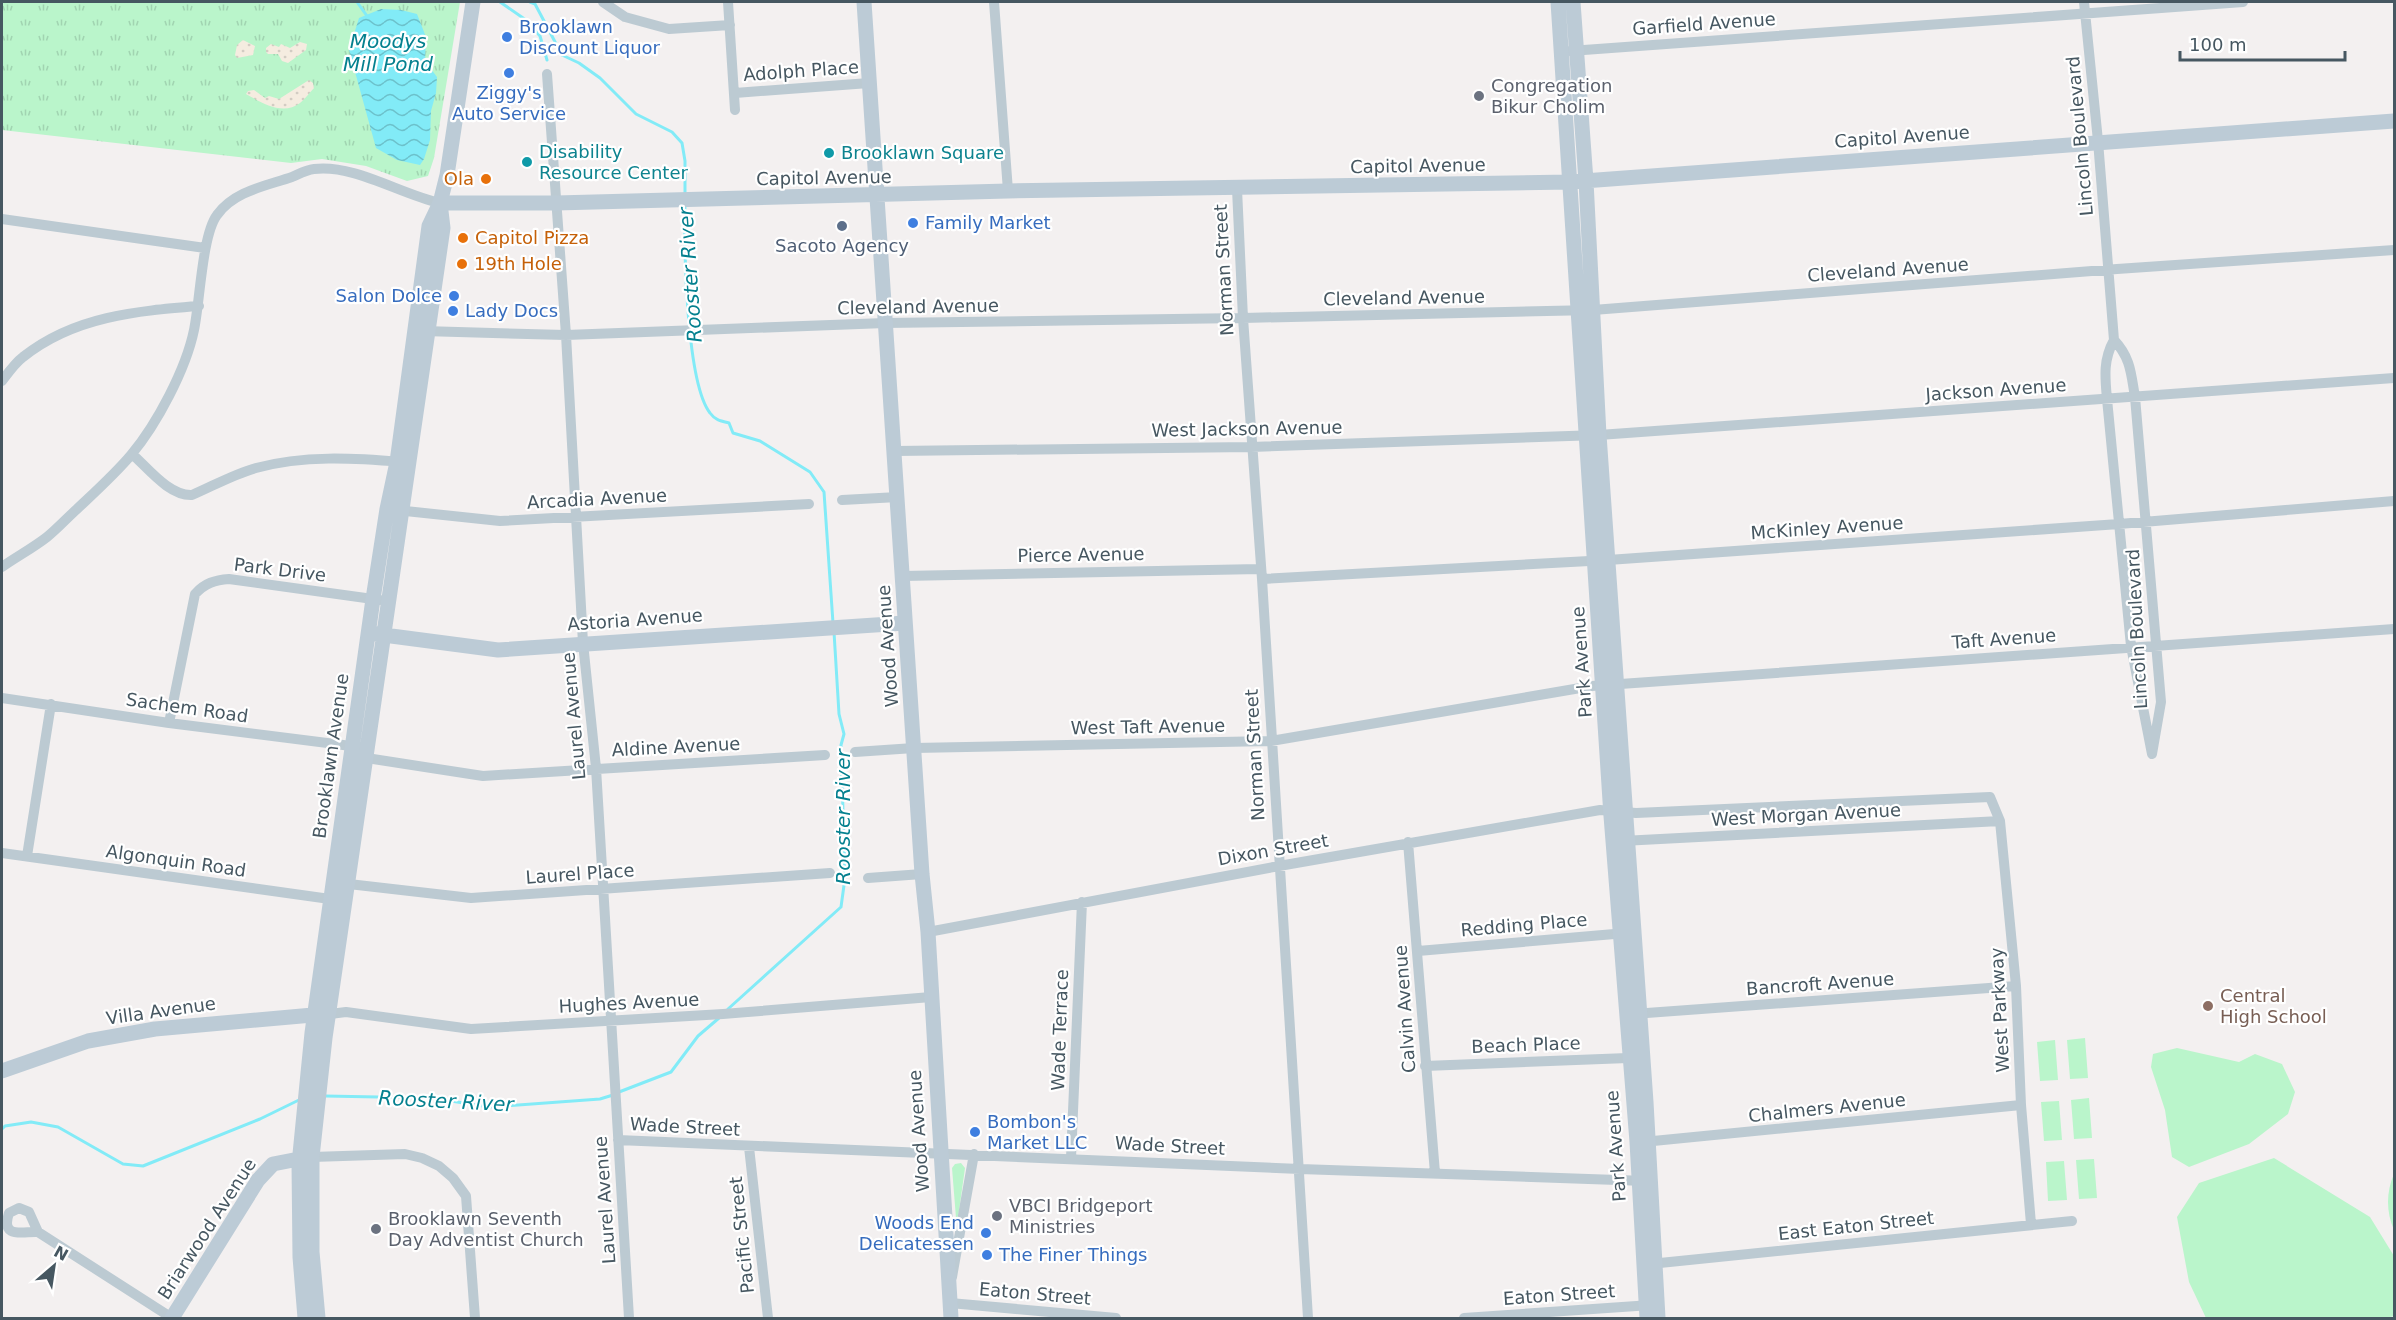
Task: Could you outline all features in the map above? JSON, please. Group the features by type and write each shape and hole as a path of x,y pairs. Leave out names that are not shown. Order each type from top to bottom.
{"main road":[{"name":"Brooklawn Avenue","path":"341,883 352,751 376,634 403,462 421,331 429,226 440,203 447,175 473,2"},
{"name":"Wood Avenue","path":"864,2 922,874 928,932 950,1304"},
{"name":"Park Avenue","path":"1558,2 1569,51 1586,181 1593,310 1593,435"},
{"name":"Park Avenue","path":"1573,2 1569,51 1570,182 1577,310 1593,435 1633,1014 1646,1102 1641,1142"},
{"name":"Capitol Avenue","path":"440,203 671,201 1008,191 1570,182 2098,141 2394,121"},
{"name":"Astoria Avenue","path":"376,634 498,650 583,642 905,623"},
{"name":"Brooklawn Avenue","path":"305,1318 300,1257 313,1086 338,901 368,753 376,634"},
{"name":"Park Avenue","path":"1633,1014 1628,1058 1641,1142 1652,1312"},
{"name":"Villa Avenue","path":"2,1071 88,1041 155,1029 322,1015"},
{"name":"Brooklawn Avenue","path":"306,1157 318,1318"},
{"name":"Briarwood Avenue","path":"172,1318 258,1180 273,1164 306,1157"}],"street":[{"path":"603,2 625,16 669,29 730,25"},
{"path":"728,2 735,110"},
{"path":"994,2 1008,191"},
{"name":"Garfield Avenue","path":"1569,51 2084,7 2243,2"},
{"name":"Lincoln Boulevard","path":"2084,7 2098,141 2114,340 2107,352 2104,368 2131,646 2152,754 2161,702 2135,397 2125,351 2114,340"},
{"name":"Laurel Avenue","path":"547,74 566,335 583,642 596,768 629,1318"},
{"name":"Adolph Place","path":"735,93 869,83"},
{"path":"2,567 47,537 132,454 177,380 191,344 199,306 206,248 216,216 231,201 247,192 312,169 338,170 360,175 420,198 440,203"},
{"name":"Norman Street","path":"1237,189 1251,447 1308,1318"},
{"path":"2,219 206,248"},
{"name":"Cleveland Avenue","path":"421,331 566,335 885,323 1593,310 2109,269 2394,250"},
{"path":"2,381 22,358 59,333 100,319 134,312 199,306"},
{"name":"Jackson Avenue","path":"1593,435 2394,378"},
{"name":"West Jackson Avenue","path":"895,451 1251,447 1593,435"},
{"path":"132,454 173,490 184,496 192,495 255,469 288,462 342,458 403,462"},
{"path":"842,500 898,497"},
{"name":"McKinley Avenue","path":"1261,574 1601,560 2119,524 2394,501"},
{"name":"Arcadia Avenue","path":"394,509 500,522 809,504"},
{"name":"Pierce Avenue","path":"903,576 1261,574"},
{"name":"Park Drive","path":"169,723 195,594 202,586 229,579 381,600"},
{"name":"Taft Avenue","path":"1610,685 2394,629"},
{"name":"West Taft Avenue","path":"855,752 914,748 1271,741 1610,685"},
{"name":"Sachem Road","path":"2,698 368,753"},
{"path":"27,856 51,704"},
{"name":"Aldine Avenue","path":"368,753 483,776 825,755"},
{"name":"West Morgan Avenue","path":"1618,812 1990,797"},
{"name":"West Parkway","path":"1990,797 2000,821 2016,986 2021,1105 2031,1224"},
{"name":"Dixon Street","path":"928,932 1408,842 1600,810 1618,812"},
{"name":"West Morgan Avenue","path":"1620,841 2000,821"},
{"name":"Calvin Avenue","path":"1408,842 1435,1173"},
{"name":"Algonquin Road","path":"2,853 338,901"},
{"name":"Laurel Place","path":"341,883 471,898 830,873"},
{"path":"868,878 922,874"},
{"name":"Wade Terrace","path":"1071,1158 1082,902"},
{"name":"Redding Place","path":"1418,951 1627,933"},
{"name":"Bancroft Avenue","path":"1633,1014 2016,986"},
{"name":"Hughes Avenue","path":"322,1015 346,1012 471,1029 765,1011 931,997"},
{"name":"Beach Place","path":"1425,1066 1628,1058"},
{"name":"Chalmers Avenue","path":"1641,1142 2021,1105"},
{"name":"Wade Street","path":"618,1140 1644,1181"},
{"name":"Pacific Street","path":"749,1147 768,1318"},
{"path":"306,1157 405,1154 422,1158 439,1166 453,1178 466,1196 475,1318"},
{"path":"950,1304 974,1154"},
{"name":"East Eaton Street","path":"1650,1264 2072,1221"},
{"path":"38,1232 172,1318"},
{"name":"Eaton Street","path":"950,1304 1116,1318"},
{"name":"Eaton Street","path":"1464,1318 1652,1312"}],"green space":[{"path":"2,2 460,2 434,158 428,176 407,181 366,166 322,159 291,163 2,130"},
{"path":"2085,1038 2088,1078 2070,1079 2067,1040"},
{"path":"2055,1040 2058,1080 2040,1081 2037,1042"},
{"path":"2177,1048 2239,1062 2255,1054 2282,1064 2295,1092 2288,1114 2249,1144 2189,1167 2172,1157 2165,1110 2151,1067 2153,1054"},
{"path":"2089,1098 2092,1138 2074,1139 2071,1100"},
{"path":"2059,1101 2062,1140 2044,1141 2041,1102"},
{"path":"2274,1158 2370,1217 2394,1256 2394,1316 2387,1318 2206,1318 2189,1282 2177,1217 2199,1183"},
{"path":"2094,1159 2097,1198 2079,1199 2076,1160"},
{"path":"2064,1161 2067,1200 2048,1201 2046,1162"},
{"path":"961,1163 965,1168 958,1218 956,1218 952,1168 955,1164"},
{"path":"2394,1174 2394,1230 2388,1202"}],"sand":[{"path":"243,40 255,46 253,55 237,58 235,55 237,45"},
{"path":"300,42 307,44 306,50 288,63 282,61 278,54 266,52 266,48 271,44 279,47 281,44 290,48"},
{"path":"309,80 313,83 314,88 293,107 273,107 246,94 254,90 265,98 269,96 279,99"}],"water":[{"name":"Moodys Mill Pond","path":"381,9 417,14 426,37 425,61 437,77 431,111 430,140 420,165 397,160 376,148 349,50 359,18"}],"waterway":[{"path":"357,2 367,16"},
{"name":"Rooster River","path":"500,2 526,20 540,36 547,60"},
{"name":"Rooster River","path":"530,2 535,4 562,55 579,63 600,78 636,114 672,132 682,143 685,161 685,194"},
{"name":"Rooster River","path":"685,204 688,313 691,344 702,397 710,413 718,420 729,423 733,433 760,441 810,472 824,492 833,623"},
{"name":"Rooster River","path":"728,1009 841,907 845,878 841,745 844,734 839,714 834,632"},
{"name":"Rooster River","path":"619,1092 671,1072 698,1036 719,1018"},
{"name":"Rooster River","path":"325,1096 432,1098 489,1107 600,1099 613,1095"},
{"name":"Rooster River","path":"2,1129 5,1126 31,1122 58,1127 123,1164 143,1166 260,1119 301,1099"}],"place":[{"name":"Brooklawn Discount Liquor","path":"507,37"},
{"name":"Ziggy's Auto Service","path":"509,73"},
{"name":"Congregation Bikur Cholim","path":"1479,96"},
{"name":"Brooklawn Square","path":"829,153"},
{"name":"Disability Resource Center","path":"527,162"},
{"name":"Ola","path":"486,179"},
{"name":"Family Market","path":"913,223"},
{"name":"Sacoto Agency","path":"842,226"},
{"name":"Capitol Pizza","path":"463,238"},
{"name":"19th Hole","path":"462,264"},
{"name":"Salon Dolce","path":"454,296"},
{"name":"Lady Docs","path":"453,311"},
{"name":"Central High School","path":"2208,1006"},
{"name":"Bombon's Market LLC","path":"975,1132"},
{"name":"VBCI Bridgeport Ministries","path":"997,1216"},
{"name":"Brooklawn Seventh Day Adventist Church","path":"376,1229"},
{"name":"Woods End Delicatessen","path":"986,1233"},
{"name":"The Finer Things","path":"987,1255"}]}
